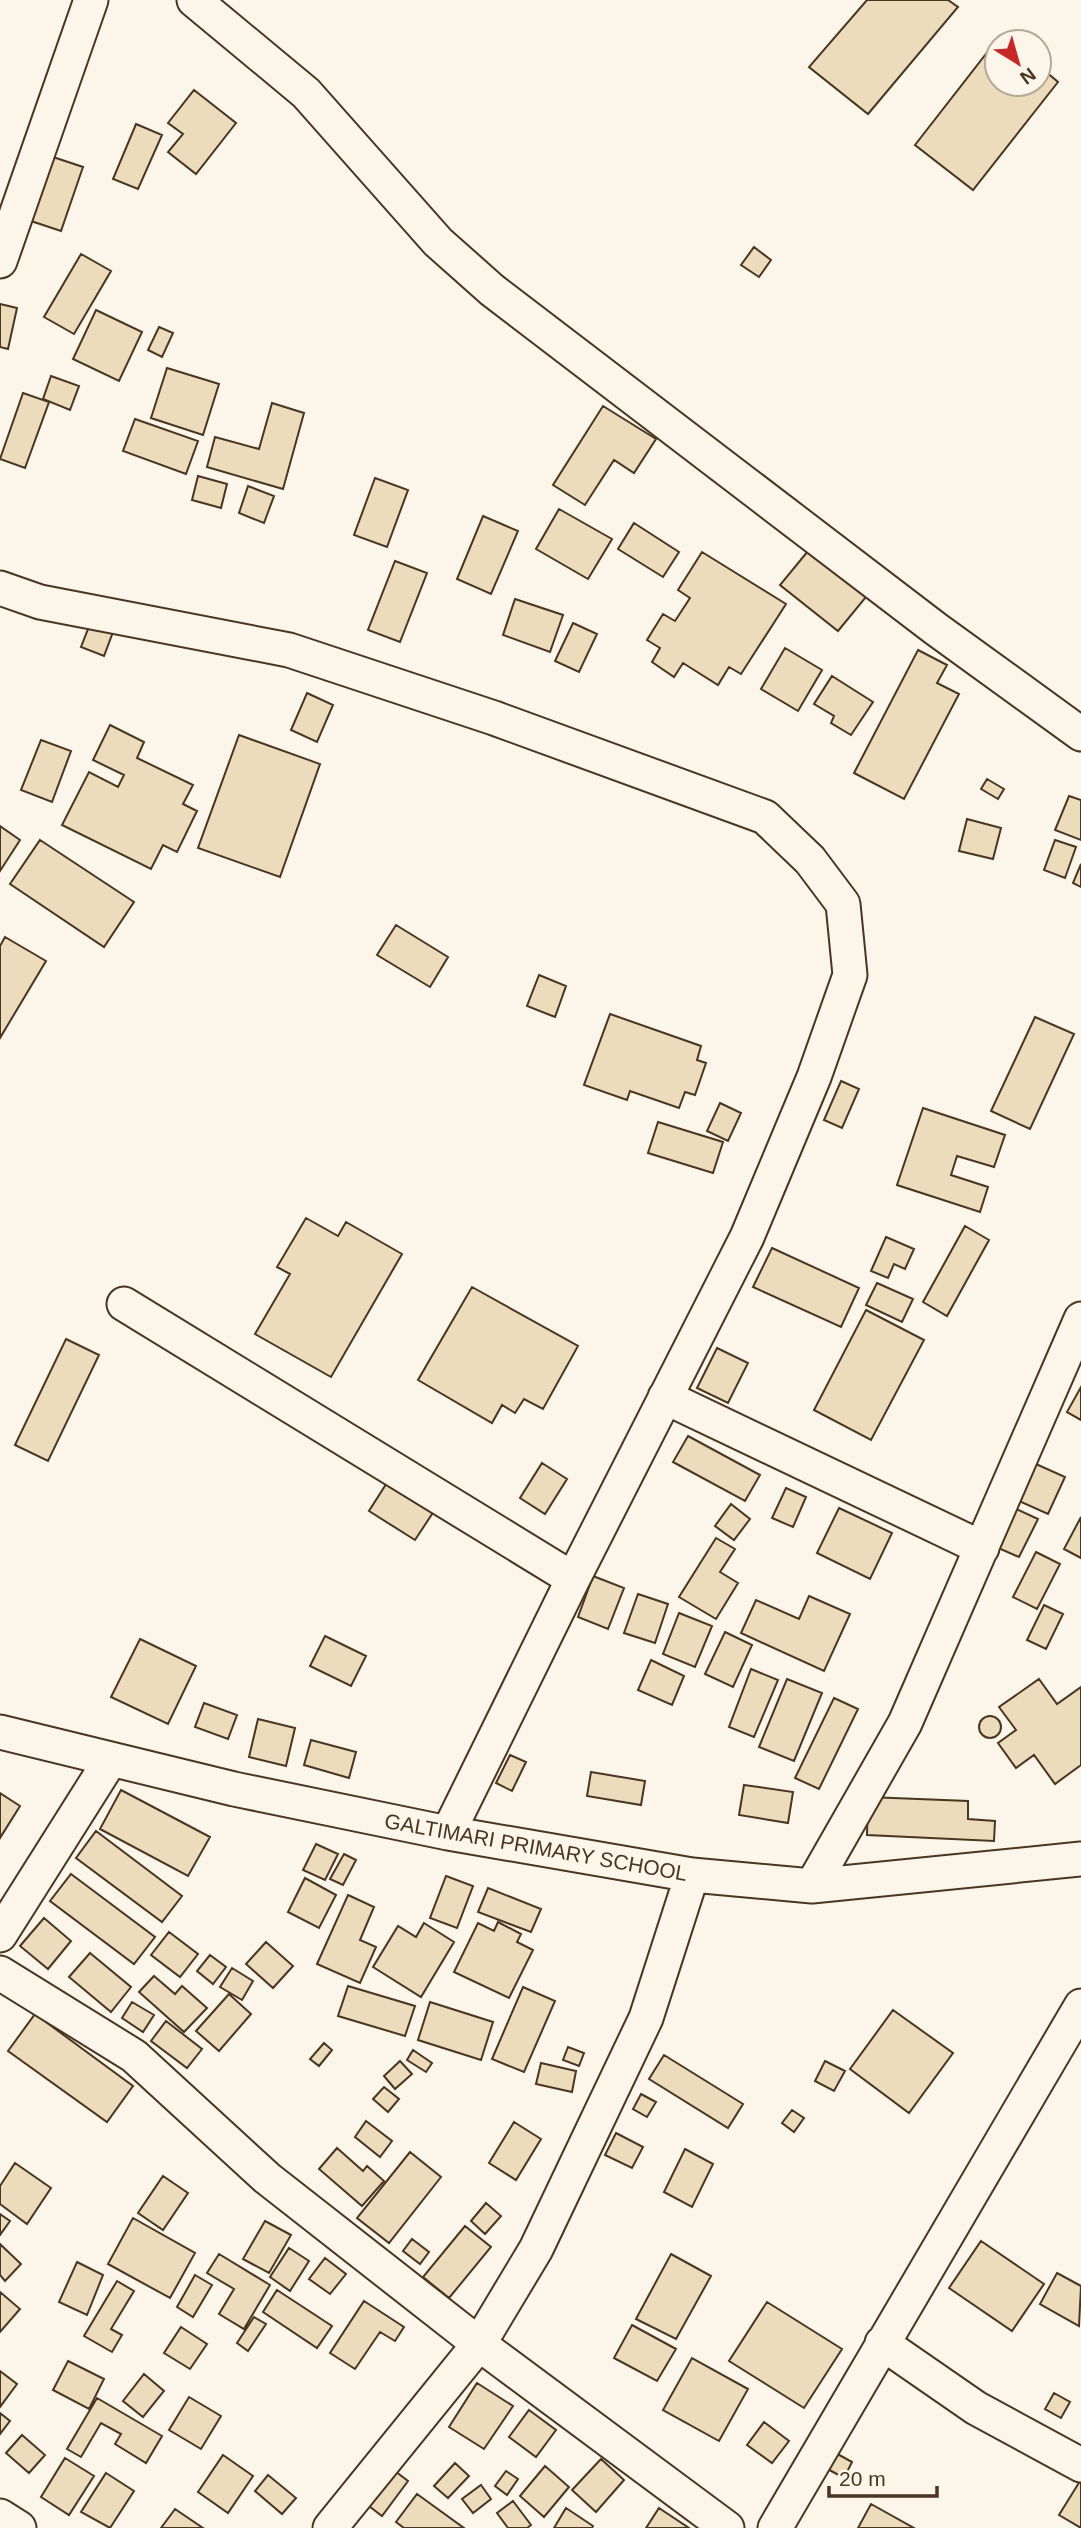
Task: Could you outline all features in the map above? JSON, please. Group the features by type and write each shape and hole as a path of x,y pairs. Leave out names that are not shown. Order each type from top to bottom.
{"street":[{"path":"0,261 91,0"},
{"path":"194,0 306,93 438,242 492,290 936,629 1081,734"},
{"path":"0,589 40,602 289,650 494,718 765,817 810,860 843,904 850,975 814,1077 747,1237 664,1397 449,1833"},
{"path":"124,1304 573,1579"},
{"path":"812,1886 905,1723 1077,1335"},
{"path":"664,1397 982,1548"},
{"name":"GALTIMARI PRIMARY SCHOOL","path":"0,1732 234,1789 449,1833 692,1875 812,1886 1081,1859"},
{"path":"0,1935 111,1759"},
{"path":"330,2528 479,2344 536,2249 646,2018 692,1875"},
{"path":"0,1973 134,2056 267,2178 479,2344 727,2528"},
{"path":"775,2528 1081,2006"},
{"path":"882,2343 976,2408 1081,2465"},
{"path":"0,2516 19,2528"}],"building":[{"path":"867,0 948,0 958,7 868,114 809,67"},
{"path":"983,58 983,98 1045,98 973,190 915,145"},
{"path":"194,90 236,123 196,174 168,152 183,134 168,123"},
{"path":"136,124 162,135 138,189 113,179"},
{"path":"50,156 83,167 61,231 28,220"},
{"path":"754,247 771,260 759,277 741,265"},
{"path":"81,254 111,271 74,334 44,317"},
{"path":"0,304 17,308 8,349 0,347"},
{"path":"96,310 142,332 119,381 73,359"},
{"path":"159,327 173,333 162,357 148,350"},
{"path":"167,368 219,384 203,435 151,418"},
{"path":"51,376 79,386 70,410 43,399"},
{"path":"23,393 49,402 25,468 0,459"},
{"path":"272,403 304,413 283,489 207,467 215,437 259,449"},
{"path":"603,406 656,439 634,473 614,460 585,505 553,485"},
{"path":"135,419 198,441 186,474 123,451"},
{"path":"198,476 227,484 221,508 192,500"},
{"path":"375,478 408,490 387,547 354,535"},
{"path":"248,486 274,496 264,523 239,513"},
{"path":"559,509 612,539 588,579 536,549"},
{"path":"483,516 518,531 491,594 457,579"},
{"path":"634,523 679,552 663,577 618,549"},
{"path":"808,551 866,597 838,631 780,585"},
{"path":"702,552 786,604 741,674 729,667 718,685 683,663 674,677 652,662 660,648 647,640 663,614 675,621 690,598 678,590"},
{"path":"395,561 427,573 400,642 368,630"},
{"path":"515,599 563,615 550,652 503,635"},
{"path":"573,623 597,634 579,672 555,661"},
{"path":"90,624 113,632 104,656 81,647"},
{"path":"785,648 822,670 798,711 761,689"},
{"path":"918,650 947,665 937,683 959,694 904,799 854,773"},
{"path":"832,676 873,702 851,735 831,723 834,716 814,704"},
{"path":"307,693 333,705 317,742 291,730"},
{"path":"110,725 144,742 137,758 193,785 183,804 197,811 177,852 163,845 151,869 62,825 89,772 118,787 124,775 93,760"},
{"path":"239,735 320,764 280,877 198,848"},
{"path":"41,740 71,751 52,802 21,790"},
{"path":"987,779 1004,789 998,799 981,789"},
{"path":"1069,796 1081,800 1081,840 1055,830"},
{"path":"967,819 1001,828 993,859 959,851"},
{"path":"0,826 20,840 0,871"},
{"path":"40,840 134,902 104,947 10,884"},
{"path":"1055,840 1076,847 1065,878 1044,870"},
{"path":"1081,864 1081,887 1073,883"},
{"path":"396,925 448,957 430,987 377,955"},
{"path":"5,937 46,961 0,1038 0,946"},
{"path":"539,975 566,986 555,1017 527,1006"},
{"path":"610,1014 701,1046 697,1060 706,1063 695,1095 685,1092 679,1108 630,1091 627,1100 584,1085"},
{"path":"1035,1017 1074,1034 1030,1129 991,1111"},
{"path":"841,1081 859,1089 842,1128 824,1120"},
{"path":"720,1103 741,1113 728,1141 707,1131"},
{"path":"923,1108 1005,1135 994,1167 957,1156 951,1175 988,1187 980,1212 897,1185"},
{"path":"658,1122 723,1142 713,1173 648,1153"},
{"path":"306,1218 338,1236 346,1222 402,1254 331,1377 255,1334 290,1274 277,1267"},
{"path":"965,1226 989,1240 947,1316 923,1302"},
{"path":"886,1237 914,1249 905,1269 894,1264 888,1278 871,1271"},
{"path":"772,1248 859,1288 841,1327 753,1287"},
{"path":"877,1283 913,1299 902,1322 866,1305"},
{"path":"472,1287 578,1346 543,1409 524,1399 515,1413 502,1405 492,1423 418,1380"},
{"path":"866,1310 924,1340 871,1440 814,1410"},
{"path":"66,1339 99,1355 48,1461 15,1445"},
{"path":"717,1348 748,1363 728,1403 697,1388"},
{"path":"1081,1387 1081,1420 1067,1412"},
{"path":"688,1436 760,1475 745,1501 673,1462"},
{"path":"1027,1460 1065,1477 1048,1514 1010,1497"},
{"path":"542,1463 567,1479 545,1514 520,1498"},
{"path":"390,1478 436,1508 415,1540 369,1511"},
{"path":"786,1488 806,1497 793,1527 772,1518"},
{"path":"731,1504 750,1519 734,1540 715,1526"},
{"path":"839,1508 892,1533 870,1579 817,1553"},
{"path":"1014,1508 1038,1519 1019,1557 996,1547"},
{"path":"1081,1517 1081,1558 1064,1549"},
{"path":"716,1538 735,1549 720,1572 738,1583 716,1619 679,1597"},
{"path":"1036,1552 1060,1564 1037,1609 1013,1597"},
{"path":"593,1576 624,1588 608,1629 578,1617"},
{"path":"638,1594 668,1604 655,1643 624,1633"},
{"path":"809,1596 850,1614 824,1671 741,1633 756,1600 799,1619"},
{"path":"1044,1605 1063,1614 1046,1649 1027,1640"},
{"path":"679,1613 712,1626 695,1667 663,1654"},
{"path":"725,1632 752,1645 733,1687 705,1674"},
{"path":"325,1636 366,1656 351,1686 310,1666"},
{"path":"140,1639 196,1666 168,1724 111,1697"},
{"path":"651,1660 684,1676 672,1705 638,1690"},
{"path":"751,1669 778,1680 754,1737 729,1727"},
{"path":"787,1679 822,1693 794,1761 759,1747"},
{"path":"1039,1679 1057,1704 1081,1687 1081,1765 1055,1784 1034,1755 1016,1768 998,1743 1016,1730 999,1707"},
{"path":"834,1698 858,1709 819,1789 795,1778"},
{"path":"204,1703 237,1715 228,1739 195,1727"},
{"path":"990,1716 998,1719 1001,1727 998,1735 990,1738 982,1735 979,1727 982,1719"},
{"path":"258,1719 295,1728 286,1766 249,1757"},
{"path":"311,1740 356,1752 349,1778 304,1765"},
{"path":"510,1755 526,1762 512,1791 496,1783"},
{"path":"591,1772 645,1781 641,1805 587,1796"},
{"path":"744,1785 793,1792 788,1823 739,1815"},
{"path":"121,1790 210,1837 188,1876 100,1829"},
{"path":"0,1793 20,1806 0,1838"},
{"path":"868,1797 968,1801 968,1819 995,1821 994,1841 867,1835"},
{"path":"96,1831 182,1896 162,1922 76,1858"},
{"path":"316,1844 338,1854 325,1880 303,1870"},
{"path":"344,1854 356,1860 343,1885 330,1879"},
{"path":"71,1874 155,1937 134,1964 50,1901"},
{"path":"446,1876 473,1886 457,1928 430,1918"},
{"path":"305,1878 336,1895 319,1928 288,1912"},
{"path":"488,1888 541,1909 531,1932 478,1912"},
{"path":"348,1895 374,1907 360,1940 376,1947 360,1983 317,1964"},
{"path":"44,1918 71,1941 48,1969 20,1946"},
{"path":"498,1922 521,1934 517,1942 533,1950 509,1998 454,1972 478,1923 494,1931"},
{"path":"424,1923 454,1942 421,1997 373,1967 398,1926 416,1937"},
{"path":"169,1932 198,1954 180,1977 151,1955"},
{"path":"266,1942 293,1966 273,1988 246,1964"},
{"path":"90,1953 131,1987 111,2012 69,1977"},
{"path":"210,1955 226,1967 213,1984 197,1971"},
{"path":"232,1968 253,1981 242,2000 220,1987"},
{"path":"154,1976 175,1994 182,1986 207,2008 184,2032 139,1992"},
{"path":"348,1986 415,2006 405,2036 338,2016"},
{"path":"523,1987 555,2001 524,2072 492,2059"},
{"path":"229,1994 251,2014 219,2051 196,2031"},
{"path":"132,2002 154,2015 143,2032 122,2018"},
{"path":"430,2002 493,2022 481,2060 418,2040"},
{"path":"893,2010 953,2053 909,2113 850,2069"},
{"path":"35,2014 133,2086 107,2122 8,2051"},
{"path":"166,2021 202,2049 187,2068 151,2041"},
{"path":"324,2043 332,2050 319,2066 310,2059"},
{"path":"568,2047 584,2053 579,2066 563,2060"},
{"path":"413,2050 432,2063 426,2072 407,2060"},
{"path":"664,2055 743,2104 728,2128 649,2079"},
{"path":"400,2061 412,2074 395,2089 384,2076"},
{"path":"825,2061 845,2071 834,2091 815,2081"},
{"path":"541,2063 576,2071 572,2092 536,2084"},
{"path":"384,2087 399,2099 388,2112 373,2099"},
{"path":"641,2094 656,2102 647,2117 633,2109"},
{"path":"792,2110 804,2118 794,2132 782,2123"},
{"path":"366,2121 392,2141 380,2157 355,2137"},
{"path":"514,2122 541,2139 516,2180 489,2163"},
{"path":"616,2133 643,2147 632,2168 605,2155"},
{"path":"337,2148 363,2171 367,2166 384,2181 362,2206 319,2169"},
{"path":"685,2149 713,2164 692,2207 664,2192"},
{"path":"410,2152 441,2177 389,2243 357,2218"},
{"path":"15,2163 51,2188 27,2224 0,2204 0,2186"},
{"path":"163,2176 188,2193 163,2230 138,2213"},
{"path":"486,2203 501,2216 485,2234 471,2221"},
{"path":"0,2214 10,2221 0,2235"},
{"path":"133,2218 195,2253 170,2298 108,2264"},
{"path":"265,2221 291,2235 269,2273 243,2259"},
{"path":"465,2226 491,2247 449,2298 423,2277"},
{"path":"412,2239 429,2252 420,2264 403,2251"},
{"path":"981,2241 1044,2284 1012,2331 949,2288"},
{"path":"0,2244 21,2264 5,2281 0,2275"},
{"path":"289,2248 309,2261 290,2291 270,2277"},
{"path":"219,2254 270,2285 244,2329 219,2314 234,2289 207,2273"},
{"path":"671,2254 711,2276 676,2339 636,2319"},
{"path":"325,2258 346,2274 330,2294 309,2279"},
{"path":"77,2262 103,2275 87,2315 59,2302"},
{"path":"1057,2273 1081,2286 1079,2326 1040,2304"},
{"path":"195,2275 212,2285 193,2317 177,2307"},
{"path":"117,2281 134,2291 111,2329 122,2335 112,2352 84,2336"},
{"path":"277,2290 332,2326 317,2348 263,2312"},
{"path":"0,2292 20,2309 0,2332"},
{"path":"364,2301 404,2327 395,2341 380,2332 355,2369 330,2353"},
{"path":"767,2302 842,2349 804,2408 729,2361"},
{"path":"254,2317 266,2324 248,2351 237,2343"},
{"path":"632,2325 676,2349 657,2381 614,2358"},
{"path":"181,2327 207,2344 190,2369 164,2353"},
{"path":"692,2358 748,2389 719,2441 663,2410"},
{"path":"68,2361 104,2379 89,2409 53,2390"},
{"path":"0,2371 17,2384 0,2407"},
{"path":"144,2374 164,2391 143,2417 123,2401"},
{"path":"477,2383 513,2406 484,2449 449,2427"},
{"path":"1054,2393 1070,2402 1061,2418 1045,2409"},
{"path":"189,2397 221,2416 201,2449 169,2430"},
{"path":"97,2398 162,2436 146,2463 115,2444 121,2434 101,2423 81,2457 67,2449"},
{"path":"529,2410 556,2430 536,2457 509,2437"},
{"path":"0,2413 10,2421 0,2434"},
{"path":"764,2422 789,2441 772,2463 747,2445"},
{"path":"22,2435 45,2455 29,2473 6,2453"},
{"path":"832,2451 852,2462 844,2478 824,2467"},
{"path":"223,2455 253,2476 228,2513 198,2492"},
{"path":"65,2458 94,2476 69,2515 41,2497"},
{"path":"601,2459 624,2480 596,2512 572,2490"},
{"path":"455,2463 469,2476 448,2498 434,2486"},
{"path":"545,2466 569,2487 544,2517 520,2496"},
{"path":"391,2468 408,2481 382,2516 365,2503"},
{"path":"506,2471 518,2479 507,2495 495,2486"},
{"path":"106,2473 134,2491 110,2528 81,2512"},
{"path":"268,2475 296,2498 282,2514 255,2491"},
{"path":"1081,2482 1081,2528 1059,2515"},
{"path":"481,2485 491,2499 473,2513 462,2499"},
{"path":"417,2494 464,2528 404,2528 396,2522"},
{"path":"513,2501 531,2525 527,2528 508,2528 497,2513"},
{"path":"871,2504 914,2528 858,2528"},
{"path":"566,2508 593,2526 592,2528 554,2528"},
{"path":"659,2508 689,2528 646,2528"},
{"path":"175,2509 203,2528 161,2528"}]}
